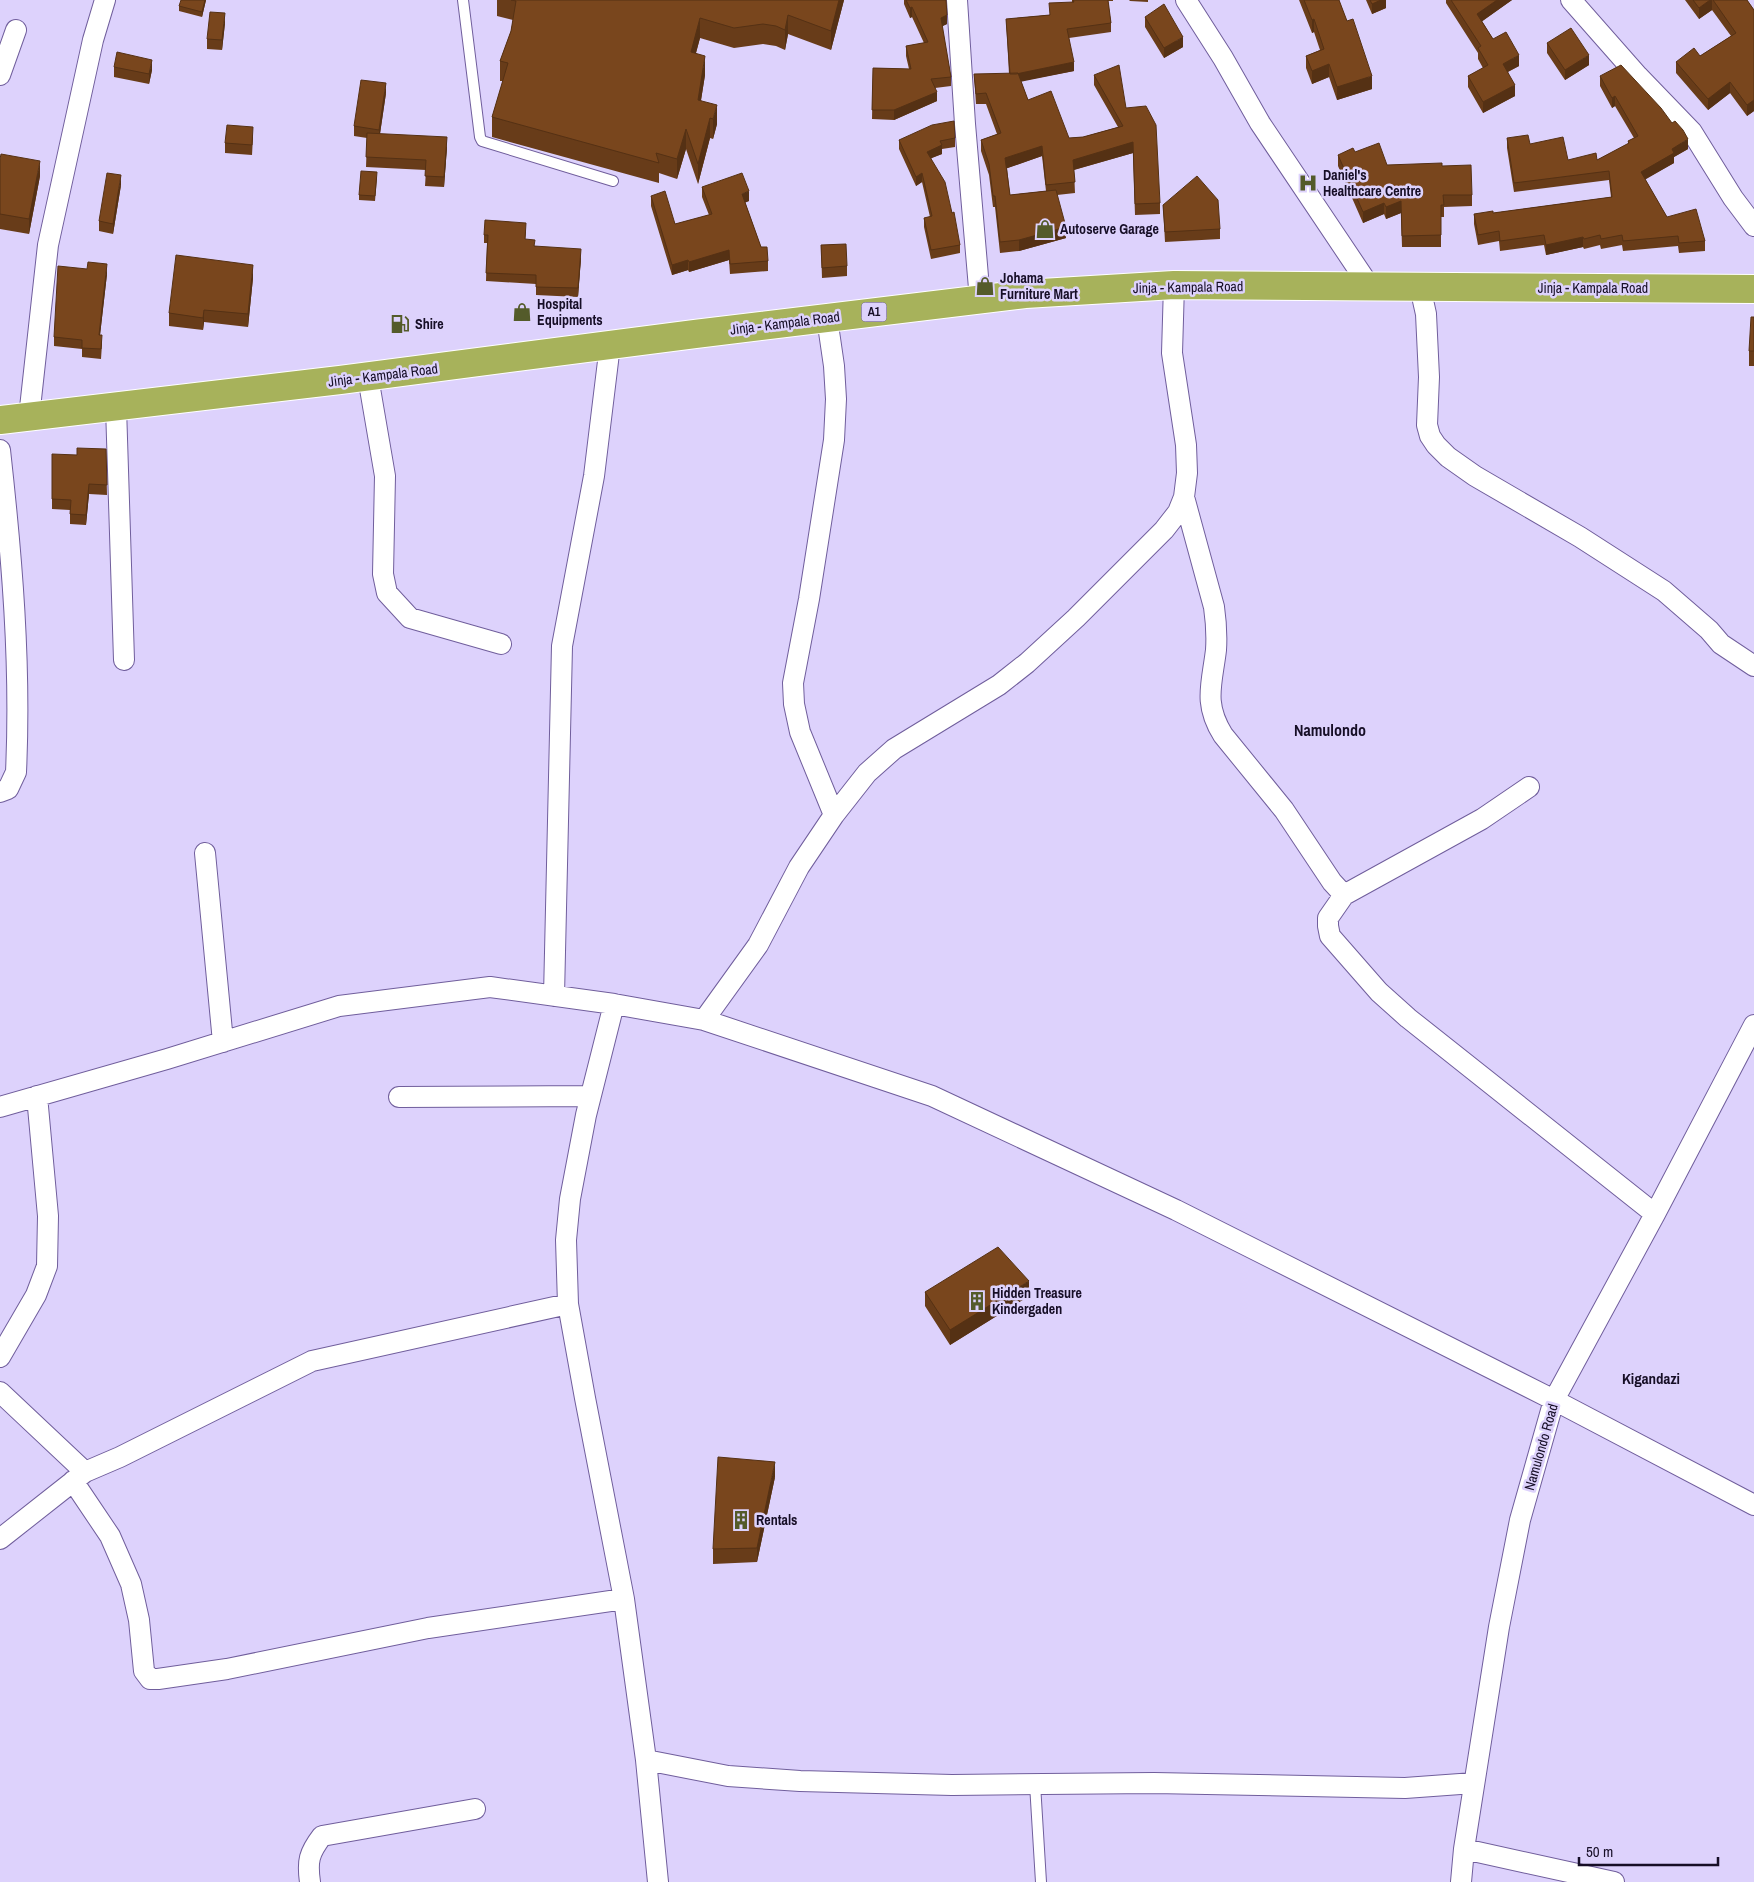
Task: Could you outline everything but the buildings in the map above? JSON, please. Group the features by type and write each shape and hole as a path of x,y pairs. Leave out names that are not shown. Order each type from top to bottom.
{"highway":[{"name":"Jinja - Kampala Road","path":"0,420 368,377 1025,294 1174,286 1754,289"}],"street":[{"path":"29,417 48,245 93,40 105,0"},
{"path":"957,0 965,124 980,300"},
{"path":"1186,0 1223,58 1260,123 1370,286"},
{"path":"1571,0 1638,76 1692,132 1733,198 1754,226"},
{"path":"0,74 16,30"},
{"path":"704,1020 758,945 799,867 834,814 867,773 894,749 992,689 1027,663 1076,618 1164,530 1178,512 1184,497 1187,473 1186,445 1172,353 1174,286"},
{"path":"1420,287 1426,314 1429,368 1427,425 1430,436 1436,446 1448,458 1475,476 1580,537 1664,591 1709,630 1722,644 1754,666"},
{"path":"827,318 834,366 836,399 834,440 809,599 793,683 794,704 800,732 834,814"},
{"path":"554,996 562,646 594,476 610,345"},
{"path":"368,377 386,476 383,574 387,593 410,618 501,644"},
{"path":"116,407 124,660"},
{"path":"0,450 12,563 17,642 17,749 16,772 12,783 8,789 0,792"},
{"path":"1184,497 1214,607 1216,648 1210,692 1210,709 1223,735 1284,810 1332,882 1344,895"},
{"path":"1529,787 1482,819 1344,895 1328,918 1330,936 1379,992 1408,1018 1655,1214"},
{"path":"205,853 223,1042"},
{"path":"0,1107 339,1006 490,987 614,1004 704,1020 932,1096 1176,1210 1554,1400 1754,1505"},
{"path":"614,1004 590,1096 569,1207 566,1240 568,1304 624,1599 646,1760 658,1882"},
{"name":"Namulondo Road","path":"1461,1882 1464,1849 1499,1627 1520,1520 1554,1400 1655,1214 1754,1025"},
{"path":"0,1357 36,1295 47,1266 48,1216 37,1096"},
{"path":"399,1096 590,1096"},
{"path":"0,1539 79,1476 312,1361 568,1304"},
{"path":"0,1392 79,1476 110,1536 131,1584 139,1620 144,1671 150,1679 227,1668 428,1628 624,1599"},
{"path":"646,1760 728,1776 800,1781 952,1785 1154,1783 1405,1788 1474,1783"},
{"path":"310,1882 308,1866 312,1849 322,1836 475,1809"},
{"path":"1464,1849 1614,1882"}],"lane":[{"path":"463,0 482,141 613,180"},
{"path":"1035,1784 1041,1882"}],"place":[{"name":"Daniel's Healthcare Centre","path":"1308,183"},
{"name":"Autoserve Garage","path":"1045,229"},
{"name":"Johama Furniture Mart","path":"985,286"},
{"name":"Hospital Equipments","path":"522,312"},
{"name":"Shire","path":"400,324"},
{"name":"Hidden Treasure Kindergaden","path":"977,1301"},
{"name":"Rentals","path":"741,1520"}],"district":[{"name":"Namulondo","path":"1330,730"},
{"name":"Kigandazi","path":"1651,1378"}]}
